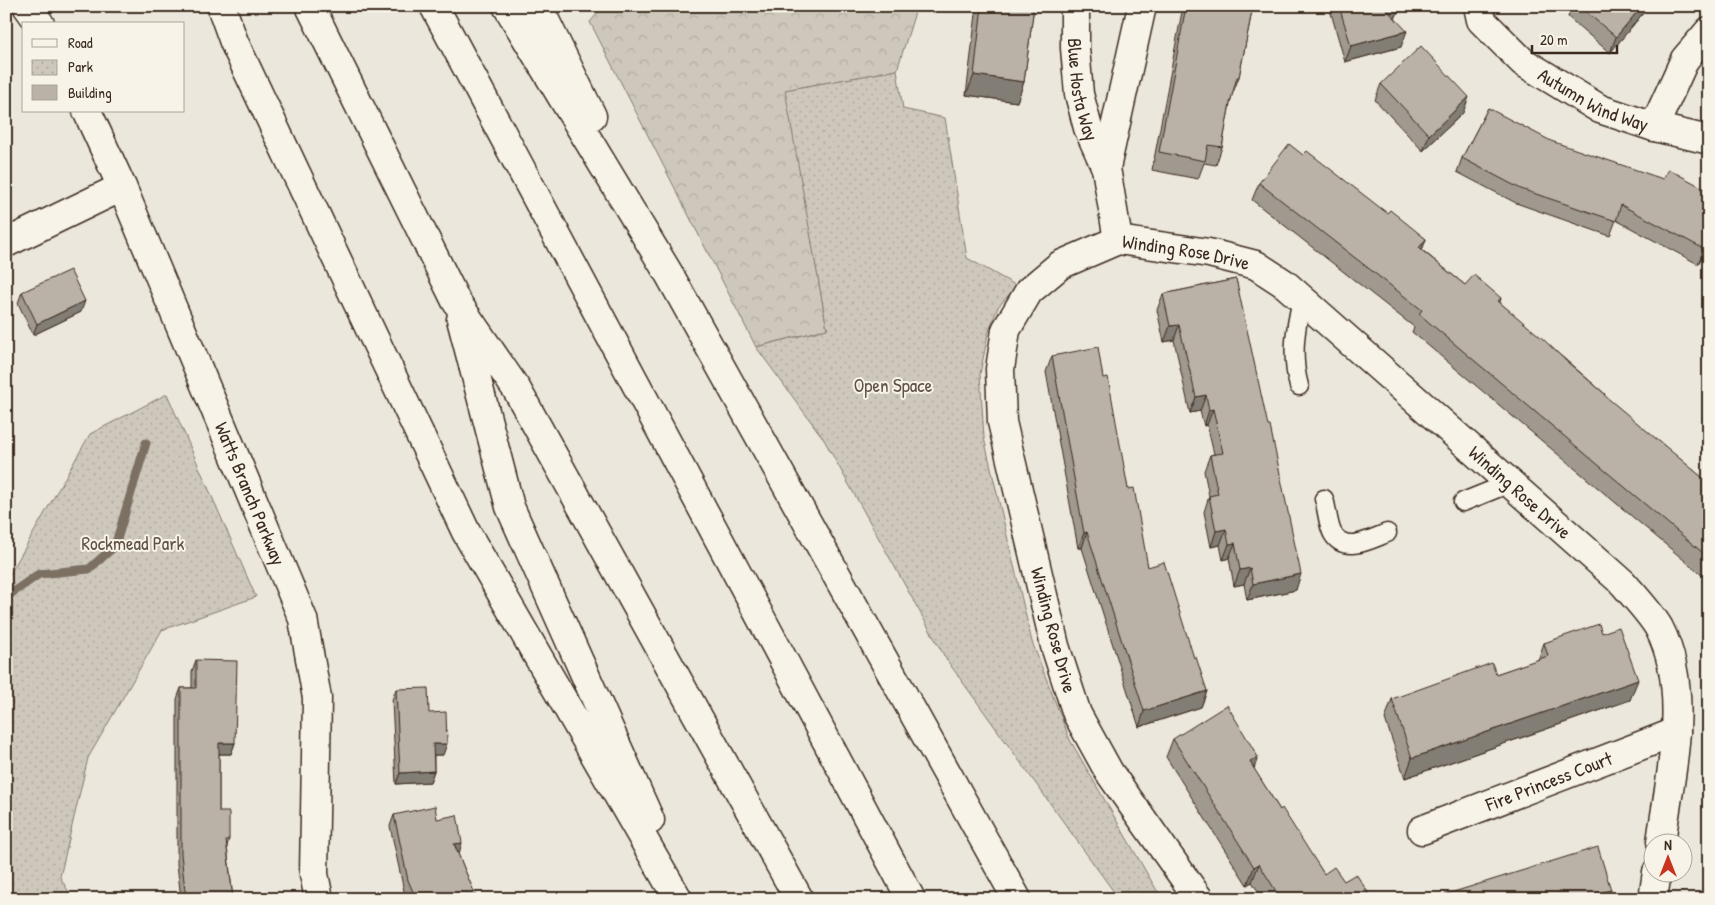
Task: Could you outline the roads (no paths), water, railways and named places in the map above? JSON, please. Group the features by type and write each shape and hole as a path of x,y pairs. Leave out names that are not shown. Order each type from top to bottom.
{"main road":[{"path":"27,6 39,22"},
{"path":"221,6 234,42 466,532 678,899"},
{"path":"310,6 456,301 516,390 799,899"},
{"path":"434,6 911,899"},
{"path":"506,6 670,274 1017,899"},
{"path":"538,6 670,274"},
{"name":"Blue Hosta Way","path":"1074,6 1079,94 1088,128 1106,168 1118,240"},
{"name":"Blue Hosta Way","path":"1106,168 1142,6"},
{"name":"Autumn Wind Way","path":"1478,6 1481,20 1523,62 1600,109 1654,127 1709,140"},
{"path":"1654,127 1685,59 1709,31"},
{"name":"Watts Branch Parkway","path":"87,112 122,187 303,619 317,698 314,874 319,899"},
{"path":"6,243 122,187"},
{"name":"Winding Rose Drive","path":"1199,899 1109,772 1077,714 1055,646 1002,422 1000,369 1006,330 1028,291 1060,264 1118,240 1209,253 1256,265 1285,284 1623,582 1658,627 1670,658 1676,685 1676,732 1662,832"},
{"path":"456,301 510,507 685,899"},
{"name":"Fire Princess Court","path":"1422,830 1676,732"},
{"path":"1653,899 1655,882"}],"lane":[{"path":"1299,386 1294,368 1296,327 1302,300"},
{"path":"1463,502 1510,483"},
{"path":"1324,499 1332,533 1341,542 1354,545 1387,533"}],"waterway":[{"path":"6,597 39,574 89,569 115,546 146,443"}],"park label":[{"name":"Open Space","path":"893,385"},
{"name":"Rockmead Park","path":"133,543"}]}
